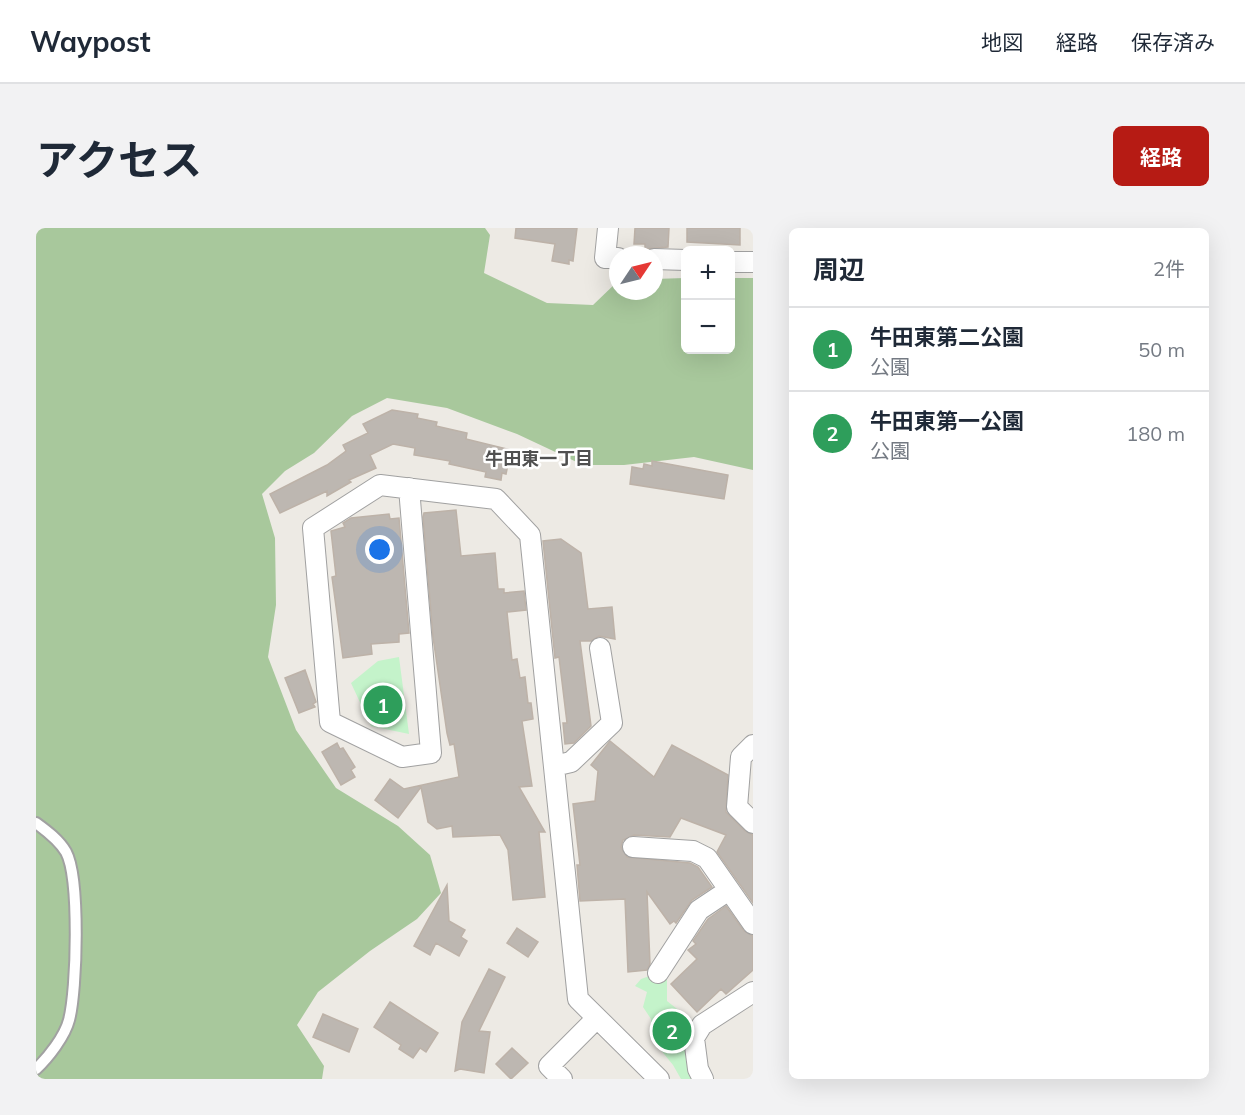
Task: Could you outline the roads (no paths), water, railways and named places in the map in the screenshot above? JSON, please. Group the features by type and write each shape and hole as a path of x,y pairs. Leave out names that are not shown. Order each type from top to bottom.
{"street":[{"path":"608,228 604,258 609,258"},
{"path":"663,259 681,260"},
{"path":"735,262 753,262"},
{"path":"409,488 431,753 402,757 330,722 314,528 380,485 409,488 496,499 530,535 578,999 659,1079"},
{"path":"554,766 571,762 612,723 600,648"},
{"path":"753,745 741,757 737,807 753,823"},
{"path":"633,847 693,851 707,858 753,924"},
{"path":"658,973 699,910 729,890"},
{"path":"703,1079 698,1069 694,1038 702,1025 753,992"},
{"path":"562,1079 549,1066 597,1018"}],"lane":[{"path":"36,824 52,835 66,852 77,902 69,1022 56,1044 36,1069"}],"place":[{"name":"牛田東第二公園","path":"383,705"},
{"name":"牛田東第一公園","path":"672,1031"}],"district":[{"name":"牛田東一丁目","path":"539,458"}]}
